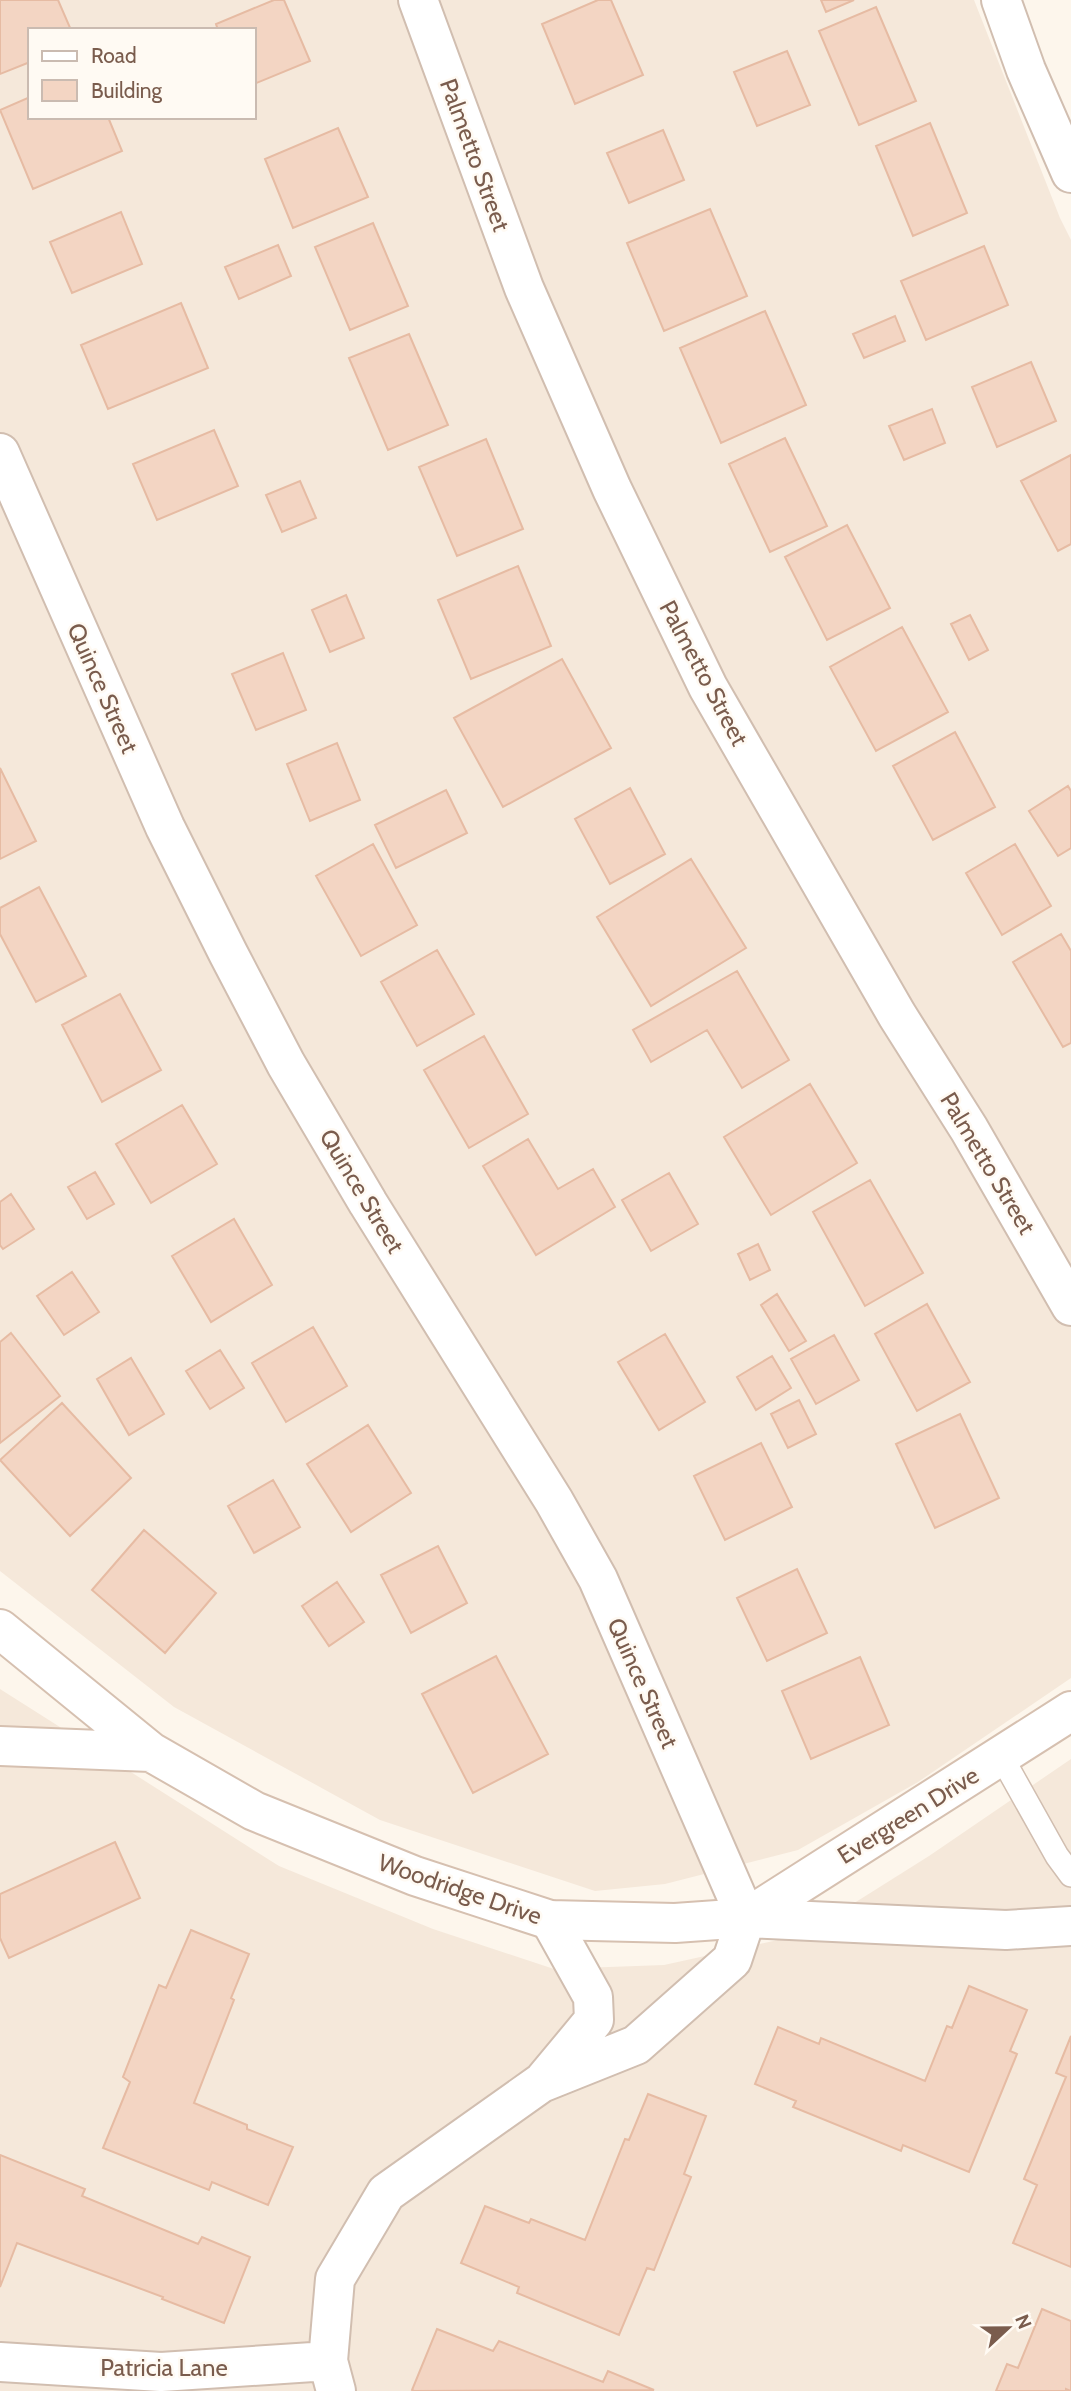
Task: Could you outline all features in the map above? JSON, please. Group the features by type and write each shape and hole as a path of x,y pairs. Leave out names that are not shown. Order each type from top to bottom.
{"street":[{"name":"Palmetto Street","path":"418,0 524,288 612,489 708,687 897,1015 969,1129 1071,1306"},
{"path":"1000,0 1071,173"},
{"name":"Quince Street","path":"0,453 164,827 228,953 286,1063 368,1203 554,1501 598,1579 746,1917"},
{"name":"Woodridge Drive","path":"0,1629 151,1752 254,1811 415,1876 550,1920 675,1923 746,1917 1006,1930 1071,1926"},
{"name":"Evergreen Drive","path":"746,1917 1071,1712"},
{"path":"0,1746 151,1752"},
{"path":"332,2376 335,2279 386,2193 541,2083 636,2045 732,1960 746,1917"},
{"path":"541,2083 594,2020 593,1997 550,1920"},
{"name":"Patricia Lane","path":"0,2362 161,2372 332,2376"}],"lane":[{"path":"1001,1756 1057,1856 1071,1875"}],"shaded area":[{"path":"0,0 974,0 1071,240 1071,1678 918,1782 798,1850 665,1884 595,1891 380,1820 174,1707 0,1571"},
{"path":"0,1689 279,1866 433,1929 554,1969 664,1965 805,1934 929,1856 1071,1759 1071,2391 0,2391"}],"building":[{"path":"0,0 58,0 70,28 28,28 28,63 0,74"},
{"path":"274,0 284,0 310,61 256,83 256,28 217,28 216,24"},
{"path":"598,0 611,0 643,75 575,104 542,24"},
{"path":"821,0 854,0 826,12"},
{"path":"876,7 916,101 859,125 819,31"},
{"path":"787,51 810,105 757,126 734,72"},
{"path":"28,98 28,119 109,119 122,151 33,189 0,110"},
{"path":"930,123 967,213 913,236 876,146"},
{"path":"338,128 368,197 293,228 265,159"},
{"path":"663,130 684,180 629,203 607,153"},
{"path":"710,209 747,296 664,331 627,243"},
{"path":"121,212 142,264 72,293 50,242"},
{"path":"373,223 408,306 350,330 315,247"},
{"path":"278,245 291,276 239,299 225,267"},
{"path":"984,246 1008,305 926,340 901,281"},
{"path":"181,303 208,368 108,409 81,345"},
{"path":"765,311 806,405 721,443 680,348"},
{"path":"895,316 905,341 864,358 853,334"},
{"path":"409,334 448,425 388,450 349,358"},
{"path":"1031,362 1056,421 997,447 972,387"},
{"path":"932,409 945,443 904,460 889,426"},
{"path":"214,430 238,486 157,520 133,464"},
{"path":"785,438 827,526 770,552 729,464"},
{"path":"486,439 523,529 457,556 419,467"},
{"path":"1071,455 1071,544 1058,551 1021,481"},
{"path":"300,481 316,518 282,532 266,495"},
{"path":"847,525 890,608 827,640 785,557"},
{"path":"518,566 551,646 471,679 438,600"},
{"path":"346,595 364,638 330,652 312,610"},
{"path":"970,615 988,650 969,660 951,624"},
{"path":"902,627 948,712 876,751 830,667"},
{"path":"283,653 306,710 256,730 232,674"},
{"path":"562,659 611,748 503,807 454,718"},
{"path":"955,732 995,807 933,840 893,766"},
{"path":"337,743 360,800 310,821 287,764"},
{"path":"0,768 36,841 0,859"},
{"path":"1068,786 1071,791 1071,848 1058,856 1029,811"},
{"path":"630,788 665,854 610,884 575,819"},
{"path":"446,790 467,833 396,868 375,825"},
{"path":"373,844 417,925 361,956 316,876"},
{"path":"1015,844 1051,906 1002,935 966,873"},
{"path":"691,859 746,948 651,1006 597,917"},
{"path":"39,887 86,976 36,1002 0,934 0,908"},
{"path":"1061,934 1071,951 1071,1043 1063,1047 1013,962"},
{"path":"437,950 474,1014 417,1046 381,982"},
{"path":"737,971 789,1060 742,1088 707,1030 651,1062 633,1030"},
{"path":"120,994 161,1070 102,1102 62,1025"},
{"path":"484,1036 528,1114 469,1148 424,1070"},
{"path":"810,1084 857,1163 771,1215 724,1137"},
{"path":"182,1105 217,1164 151,1203 116,1144"},
{"path":"528,1139 558,1189 593,1169 615,1207 536,1255 483,1166"},
{"path":"95,1172 114,1204 87,1219 68,1187"},
{"path":"669,1173 698,1224 651,1251 622,1200"},
{"path":"870,1180 923,1273 865,1306 813,1212"},
{"path":"11,1194 34,1229 3,1249 0,1245 0,1202"},
{"path":"234,1219 272,1285 211,1322 172,1256"},
{"path":"758,1244 770,1270 750,1280 738,1254"},
{"path":"72,1272 99,1312 64,1335 37,1296"},
{"path":"777,1294 806,1341 789,1351 761,1305"},
{"path":"927,1304 970,1382 917,1411 875,1334"},
{"path":"313,1327 347,1386 286,1422 252,1363"},
{"path":"11,1333 60,1396 0,1443 0,1342"},
{"path":"665,1334 705,1402 659,1430 618,1362"},
{"path":"834,1335 859,1380 816,1404 791,1359"},
{"path":"220,1350 244,1388 210,1409 186,1371"},
{"path":"772,1356 791,1388 756,1410 737,1377"},
{"path":"131,1358 164,1414 129,1435 97,1379"},
{"path":"799,1400 816,1434 788,1448 771,1414"},
{"path":"62,1403 131,1478 70,1536 0,1460"},
{"path":"960,1414 999,1498 935,1528 896,1444"},
{"path":"368,1425 411,1493 351,1532 307,1464"},
{"path":"761,1443 792,1507 725,1540 694,1476"},
{"path":"273,1480 300,1527 254,1553 228,1506"},
{"path":"144,1530 216,1593 165,1653 92,1590"},
{"path":"438,1546 467,1603 411,1633 381,1575"},
{"path":"797,1569 827,1633 767,1661 737,1598"},
{"path":"337,1582 364,1622 329,1646 302,1606"},
{"path":"496,1656 548,1754 473,1793 422,1694"},
{"path":"860,1657 889,1725 811,1759 782,1691"},
{"path":"115,1842 140,1898 9,1958 0,1938 0,1894"},
{"path":"191,1930 249,1954 194,2103 247,2125 247,2129 293,2147 268,2205 212,2182 209,2190 103,2148 130,2082 123,2077 159,1985 166,1988"},
{"path":"969,1986 1027,2010 1010,2051 1017,2054 969,2172 903,2145 901,2151 793,2107 796,2101 755,2084 778,2027 819,2044 821,2038 925,2081 947,2026 952,2028"},
{"path":"1071,2036 1071,2267 1013,2243 1037,2185 1024,2179 1066,2077 1056,2073"},
{"path":"648,2094 706,2116 684,2174 691,2177 654,2270 647,2268 619,2335 517,2293 519,2287 461,2263 485,2206 529,2223 531,2219 585,2240 625,2139 629,2140"},
{"path":"0,2155 85,2189 82,2196 198,2244 202,2237 250,2257 224,2323 162,2299 163,2297 17,2243 0,2287"},
{"path":"1042,2309 1071,2321 1071,2391 996,2391 1007,2364 1018,2368"},
{"path":"437,2329 493,2351 499,2341 603,2382 608,2371 654,2390 414,2391 412,2390"}]}
